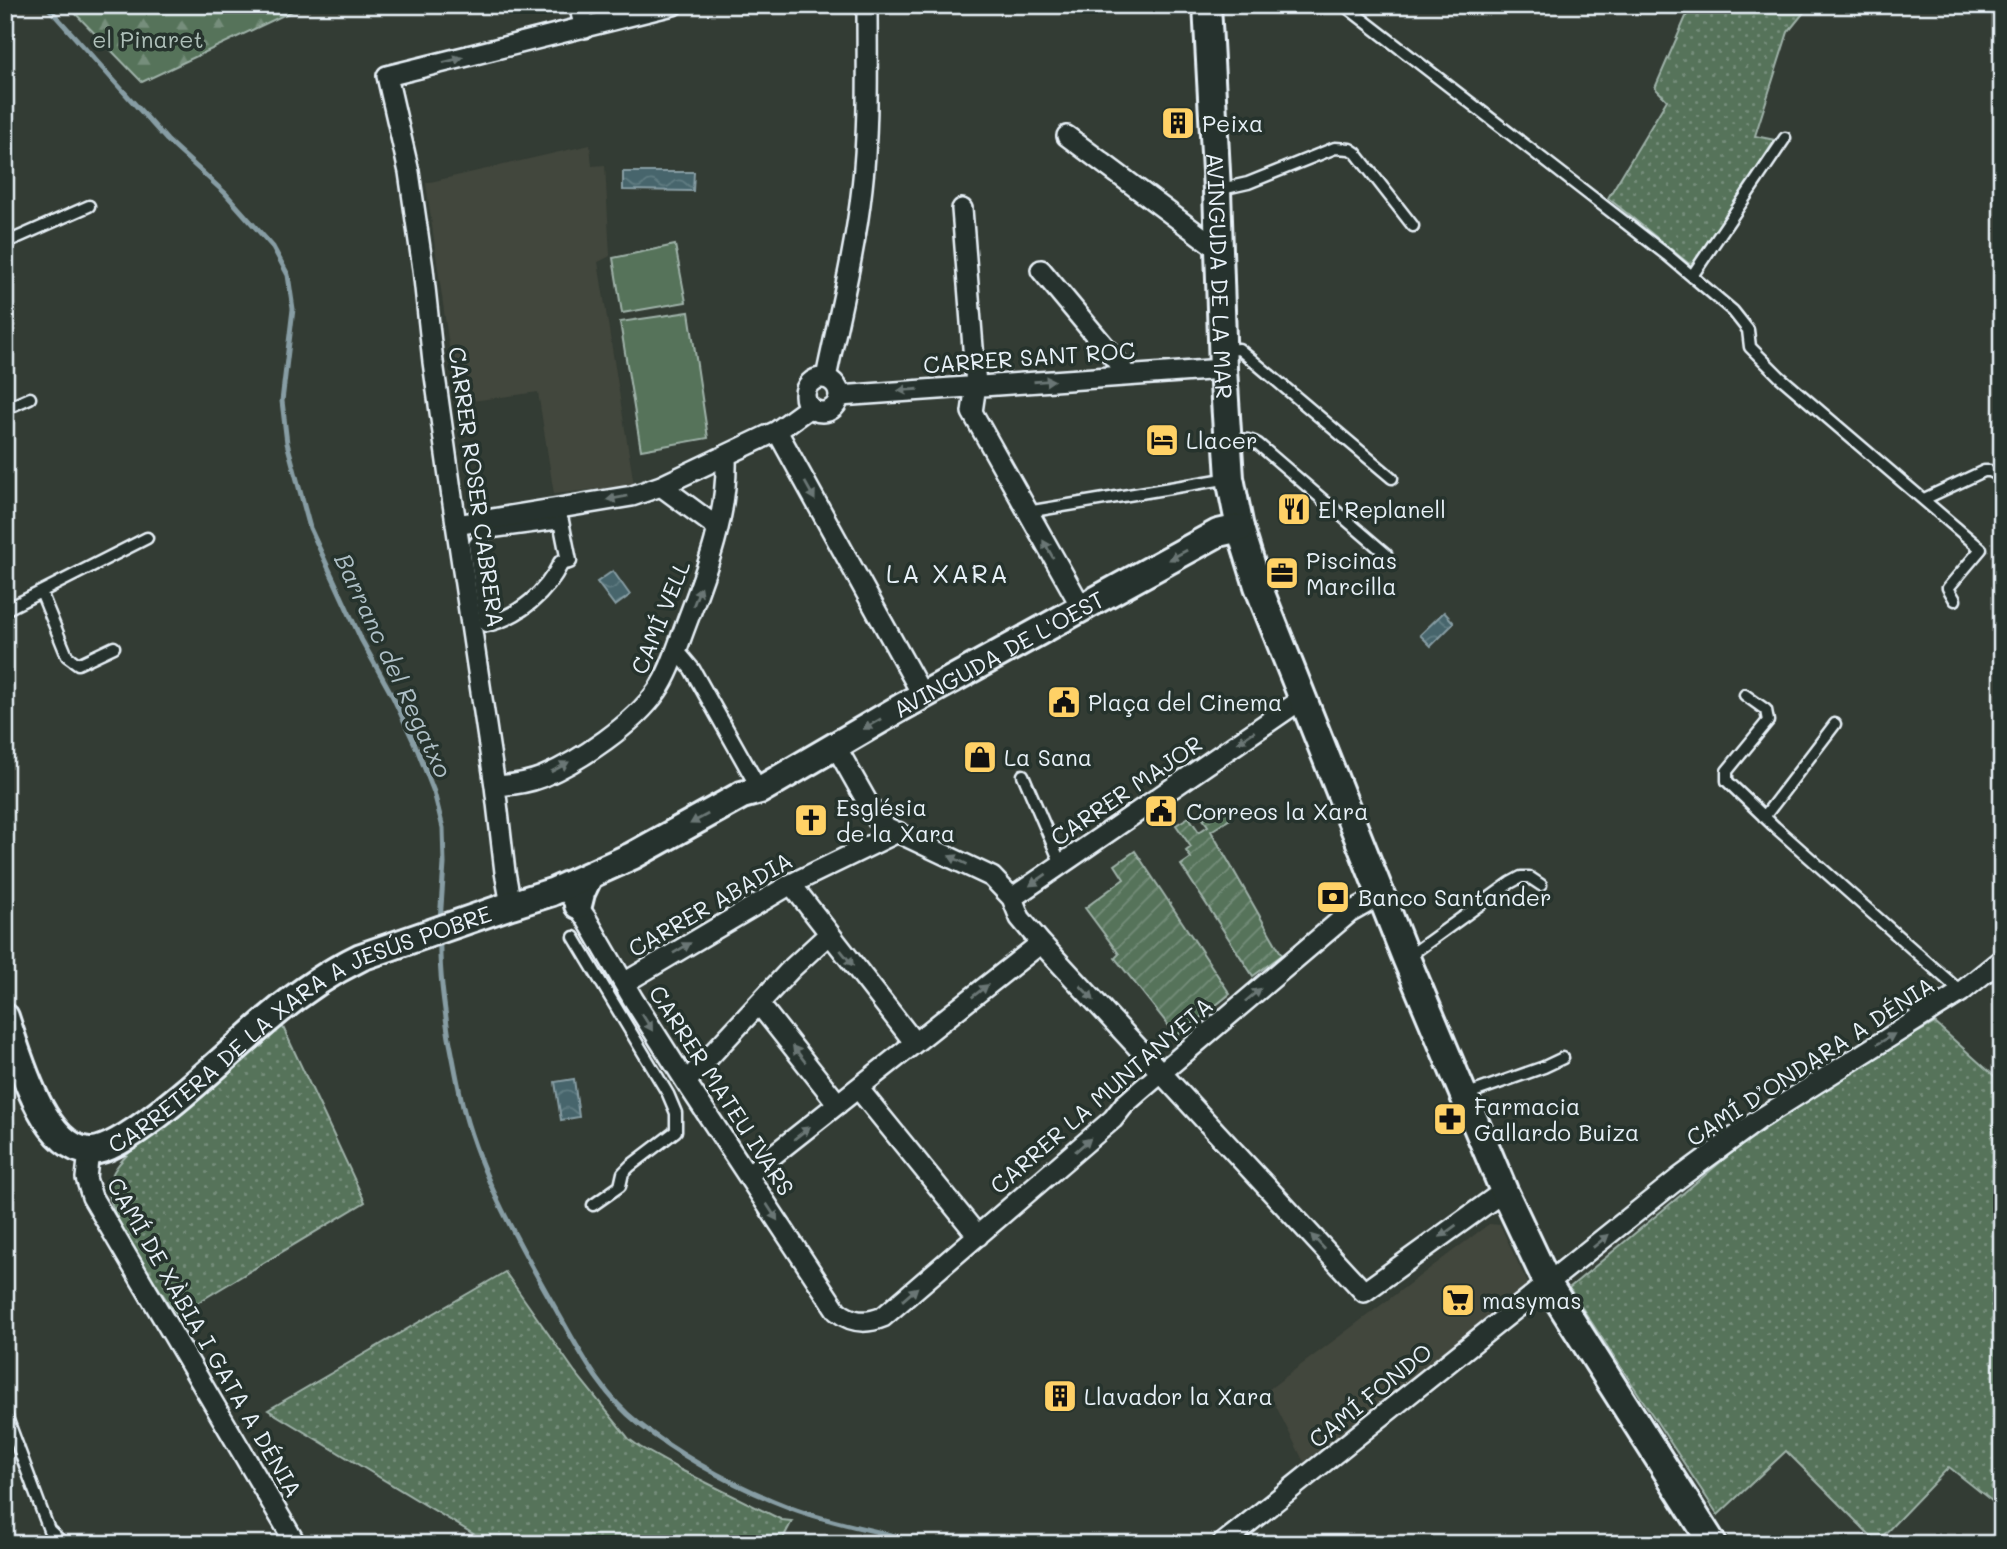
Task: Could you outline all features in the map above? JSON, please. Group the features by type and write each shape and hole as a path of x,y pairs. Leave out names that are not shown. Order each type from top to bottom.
{"main road":[{"name":"AVINGUDA DE LA MAR","path":"1207,5 1230,478 1240,528 1258,586 1406,958 1504,1191 1548,1284 1713,1544"},
{"name":"AVINGUDA DE L'OEST","path":"589,876 632,856 742,795 760,789 1218,533 1240,528"},
{"name":"CARRETERA DE LA XARA A JESÚS POBRE","path":"89,1152 111,1146 145,1125 272,1016 320,979 361,957 552,892 589,876"},
{"path":"578,905 589,876"},
{"path":"5,1017 30,1085 48,1124 62,1138 89,1152"}],"street":[{"path":"579,5 585,28 673,5"},
{"path":"826,378 862,187 866,133 867,5"},
{"name":"CARRER ROSER CABRERA","path":"511,905 433,362 409,172 387,76 585,28"},
{"path":"1067,135 1218,249"},
{"path":"962,209 976,386 972,412 1082,608"},
{"path":"1041,270 1126,375"},
{"name":"CARRER SANT ROC","path":"839,396 1126,375 1223,359"},
{"path":"826,378 835,385 839,396 835,406 820,412 810,407 805,397 807,386 815,379 826,378"},
{"path":"456,524 632,496 726,457 777,431 810,407"},
{"path":"777,431 923,696"},
{"name":"CAMÍ VELL","path":"495,786 529,782 560,768 621,729 651,698 675,652 707,570 726,484 726,457"},
{"path":"661,486 718,528"},
{"path":"561,522 569,561 561,562 553,579 535,599 513,614 487,624 476,545 486,531 561,522"},
{"path":"682,657 692,669 760,789"},
{"name":"CARRER MAJOR","path":"1012,898 1303,699"},
{"path":"835,745 878,821 996,881 1012,898 1020,918 1041,943 1364,1292 1504,1191"},
{"name":"CARRER ABADIA","path":"624,983 791,884 898,832"},
{"path":"791,884 914,1042"},
{"path":"552,892 566,894 578,905"},
{"name":"CARRER LA MUNTANYETA","path":"852,1320 867,1322 883,1317 1113,1119 1124,1105 1160,1073 1349,913 1381,895"},
{"name":"CARRER MATEU IVARS","path":"578,905 686,1082 837,1311 852,1320"},
{"path":"686,1082 829,934"},
{"path":"748,1175 1041,943"},
{"name":"CAMÍ D’ONDARA A DÉNIA","path":"1548,1284 1679,1178 1758,1120 1961,992 2002,959"},
{"path":"759,1004 838,1104"},
{"path":"858,1088 978,1236"},
{"name":"CAMÍ DE XÀBIA I GATA A DÉNIA","path":"89,1152 86,1178 92,1197 296,1544"},
{"name":"CAMÍ FONDO","path":"1222,1544 1548,1284"}],"lane":[{"path":"1344,5 1692,276 1733,311 1748,330 1750,346 1780,377 1981,549 1948,588 1955,600"},
{"path":"1692,276 1786,138"},
{"path":"1217,190 1248,183 1335,148 1350,149 1356,153 1413,226"},
{"path":"5,243 89,206"},
{"path":"1223,359 1239,349 1392,478"},
{"path":"5,409 30,398"},
{"path":"1228,441 1251,439 1258,443 1386,554"},
{"path":"1924,499 1984,471 2002,477"},
{"path":"1027,512 1230,478"},
{"path":"5,610 147,538"},
{"path":"41,592 67,656 78,664 114,647"},
{"path":"1745,695 1766,710 1768,720 1727,771 1727,781 1961,992"},
{"path":"1764,817 1835,724"},
{"path":"1023,775 1061,864"},
{"path":"1406,958 1521,877 1529,877 1541,886"},
{"path":"574,937 668,1094 676,1113 676,1131 630,1166 623,1173 620,1186 593,1205"},
{"path":"585,958 603,948"},
{"path":"1464,1095 1563,1058"},
{"path":"668,1094 686,1082"},
{"path":"5,1412 49,1530 64,1544"}],"shaded area":[{"path":"590,145 592,166 605,165 610,256 598,262 634,485 554,494 538,392 457,403 426,183"},
{"path":"1489,1224 1500,1225 1529,1286 1304,1462 1268,1390"}],"green space":[{"name":"el Pinaret","path":"67,5 305,5 142,82"},
{"path":"1691,5 1810,5 1788,32 1755,136 1775,140 1693,267 1608,198 1667,100 1655,88"},
{"path":"675,245 686,302 622,313 613,258"},
{"path":"689,312 708,438 641,450 620,322"},
{"path":"1224,805 1232,818 1211,831 1282,955 1253,976 1181,865 1191,858 1186,851 1191,847 1176,825 1189,817 1199,832 1208,826 1203,819"},
{"path":"1135,851 1230,994 1177,1036 1115,958 1119,954 1085,908 1124,879 1115,865"},
{"path":"281,1023 365,1202 177,1315 124,1233 110,1199 109,1186 112,1176 120,1162 132,1150"},
{"path":"1935,1023 2002,1083 2002,1509 1949,1467 1877,1542 1786,1451 1718,1515 1569,1288 1740,1146 1826,1084"},
{"path":"505,1272 575,1372 629,1439 681,1470 782,1520 792,1521 780,1544 490,1544 268,1410"}],"water":[{"path":"623,172 694,172 693,191 623,190"},
{"path":"613,571 630,595 615,606 597,582"},
{"path":"1444,612 1453,624 1431,646 1420,635"},
{"path":"574,1079 579,1117 561,1120 555,1082"}],"waterway":[{"name":"Barranc del Regatxo","path":"46,5 167,140 225,193 273,247 288,275 293,309 282,401 287,443 310,528 361,639 393,697 434,792 443,828 444,864 440,921"},
{"name":"Barranc del Regatxo","path":"440,938 441,975 449,1038 472,1137 517,1240 602,1386 638,1423 692,1460 731,1481 804,1513 899,1537 912,1544"}],"place":[{"name":"Peixa","path":"1178,123"},
{"name":"Llacer","path":"1162,440"},
{"name":"El Replanell","path":"1294,509"},
{"name":"Piscinas Marcilla","path":"1282,573"},
{"name":"Plaça del Cinema","path":"1064,702"},
{"name":"La Sana","path":"980,757"},
{"name":"Correos la Xara","path":"1161,811"},
{"name":"Església de la Xara","path":"811,820"},
{"name":"Banco Santander","path":"1333,897"},
{"name":"Farmacia Gallardo Buiza","path":"1450,1119"},
{"name":"masymas","path":"1458,1300"},
{"name":"Llavador la Xara","path":"1060,1396"}],"district":[{"name":"LA XARA","path":"948,573"}]}
